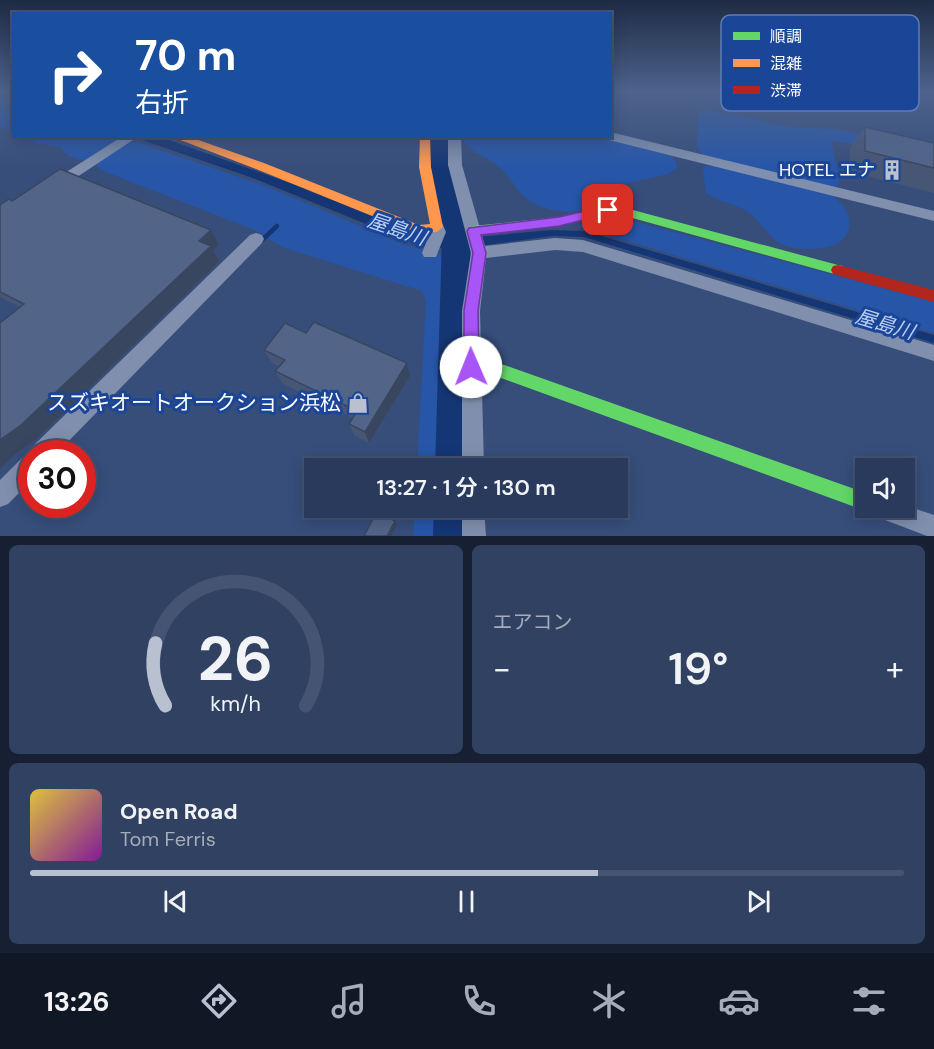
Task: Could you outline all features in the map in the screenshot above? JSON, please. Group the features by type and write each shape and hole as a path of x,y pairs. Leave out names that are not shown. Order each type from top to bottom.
{"street":[{"path":"612,136 934,216"},
{"path":"46,191 130,138"},
{"path":"181,138 260,166 418,230 437,231"},
{"path":"425,138 425,167 437,231 430,252"},
{"path":"454,138 455,165 476,242 471,311 473,458"},
{"path":"476,242 559,221 618,210 934,296"},
{"path":"55,440 235,253 256,239"},
{"path":"476,242 583,246 934,353"},
{"path":"471,367 490,367 855,498"},
{"path":"0,495 18,478"},
{"path":"473,518 474,536"},
{"path":"910,518 934,527"}],"shaded area":[{"path":"0,117 12,117 12,132 0,126"},
{"path":"699,117 742,117 790,127 834,129 908,144 934,163 837,141 832,142 840,180 838,185 833,187 703,155 697,147"},
{"path":"25,138 121,138 120,141 90,159 82,160 69,156 60,147 40,144"},
{"path":"462,138 602,138 663,152 673,158 677,168 668,174 610,187 605,203 596,207 575,211 552,210 533,203 525,197 501,169"},
{"path":"137,142 268,187 402,244 443,255 449,265 445,458 418,458 426,301 422,291 282,247 257,231 101,170 97,166 104,157 126,145"},
{"path":"712,165 827,193 833,196 847,212 848,231 839,242 826,247 803,249 783,245 748,212 706,193 703,171 705,166"},
{"path":"610,215 934,302 934,333 578,226"},
{"path":"414,518 444,518 443,536 413,536"}],"water":[{"name":"屋島川","path":"136,138 164,138 441,237 446,233 430,167 431,138 448,138 448,165 467,238 551,230 585,231 934,335 934,343 584,237 553,236 456,249 420,246 250,177"}],"building":[{"path":"865,127 934,143 934,168 865,151"},
{"path":"60,169 211,230 199,241 211,246 21,425 0,440 0,323 24,304 0,292 0,205 9,199 12,201"},
{"name":"スズキオートオークション浜松","path":"314,322 407,363 365,432 349,424 357,411 275,371 285,360 264,350 285,323 306,333"},
{"path":"373,518 390,518 395,521 387,536 364,536"}],"waterway":[{"path":"439,138 439,166 456,237 454,458"},
{"path":"261,241 277,226"},
{"path":"453,536 454,518"}],"traffic: fast":[{"path":"473,231 559,221 618,210 838,270"},
{"path":"471,367 490,367 855,498"}],"traffic: slow":[{"path":"181,138 260,166 418,230 437,227 425,167 425,138"}],"traffic: jam":[{"path":"838,270 934,296"}],"place":[{"name":"HOTEL エナ","path":"892,170"},
{"name":"スズキオートオークション浜松","path":"358,403"}],"route":[{"path":"471,367 471,311 479,253 473,231 559,221 608,210"}]}
